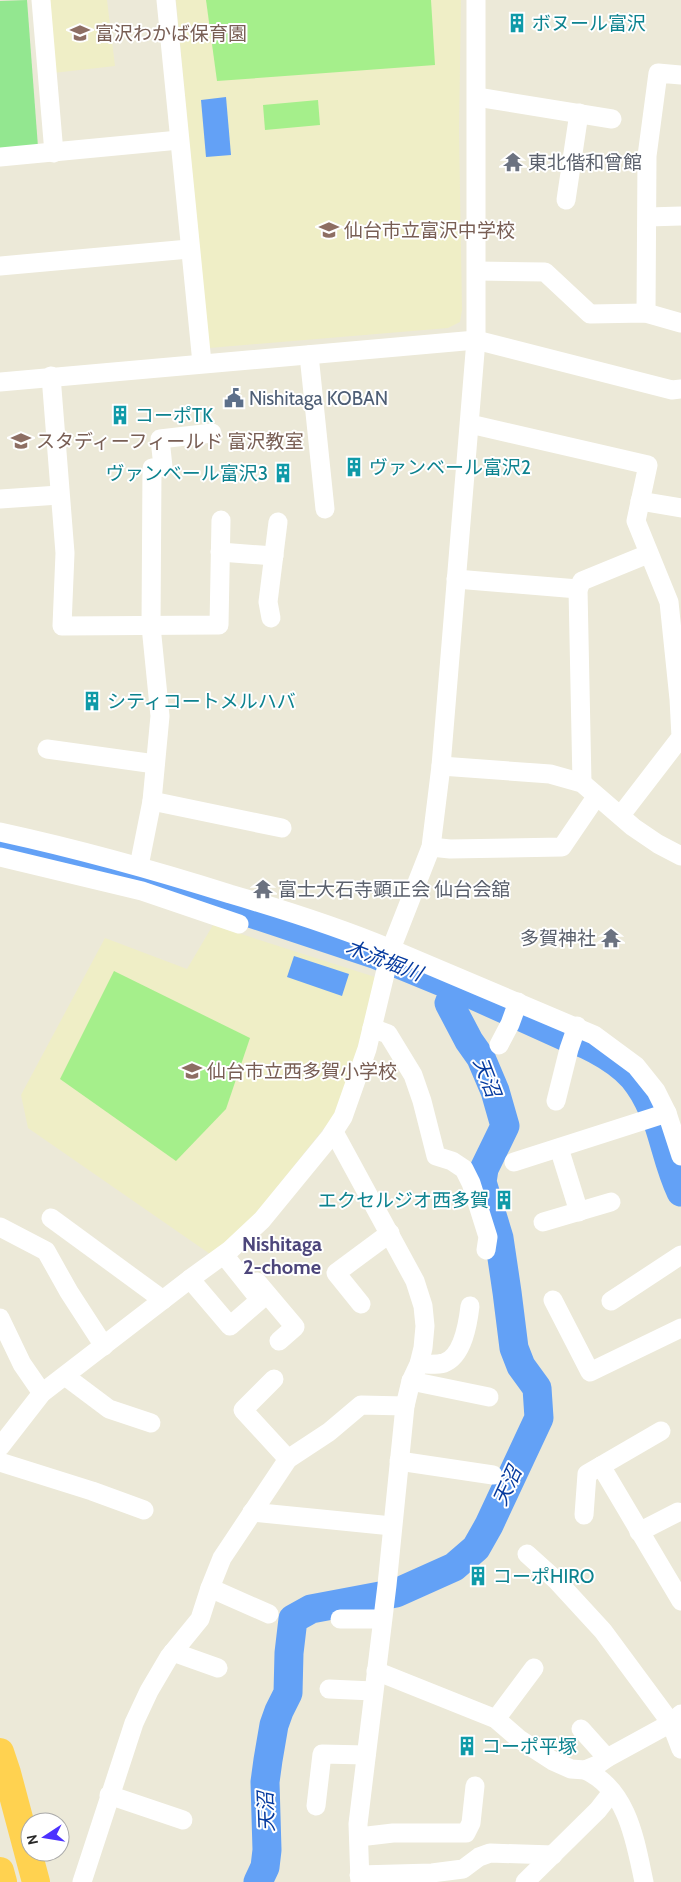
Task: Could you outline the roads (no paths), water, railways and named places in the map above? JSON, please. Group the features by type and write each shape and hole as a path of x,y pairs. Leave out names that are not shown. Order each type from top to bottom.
{"highway":[{"path":"0,1752 8,1773 36,1882"},
{"path":"0,1871 3,1882"}],"street":[{"path":"41,0 54,153"},
{"path":"166,0 202,363"},
{"path":"0,1447 42,1393 227,1252 262,1220 334,1132 343,1117 367,1048 391,952 431,846 441,766 476,340 476,0"},
{"path":"646,313 647,156 658,73 681,75"},
{"path":"477,97 612,119"},
{"path":"566,200 579,113"},
{"path":"0,157 179,140"},
{"path":"648,217 681,216"},
{"path":"0,266 190,249"},
{"path":"477,271 545,272 590,314 646,313 681,323"},
{"path":"0,382 476,340 672,390 681,389"},
{"path":"309,355 325,509"},
{"path":"51,376 65,553 62,626 219,625 222,520"},
{"path":"470,424 648,465 636,521 648,554 675,600 681,738 621,815"},
{"path":"139,866 152,802 160,716 151,626 152,468 163,467 160,438 212,433"},
{"path":"0,499 59,495"},
{"path":"640,501 681,508"},
{"path":"271,618 268,602 278,522"},
{"path":"220,552 274,556"},
{"path":"582,783 578,589 582,581 648,554"},
{"path":"456,579 578,589"},
{"path":"47,750 155,764"},
{"path":"441,766 550,774 582,783 633,827 658,844 681,856"},
{"path":"431,846 450,849 562,847 596,796"},
{"path":"152,802 282,828"},
{"path":"0,832 56,854 139,866 242,916"},
{"path":"0,857 242,916 352,932 515,1011 573,1036 594,1035 636,1066 656,1091 658,1115 681,1156"},
{"path":"499,1045 515,1011"},
{"path":"372,1028 388,1034 413,1074 422,1100 436,1156 452,1161 464,1169 471,1183 488,1237 486,1250"},
{"path":"556,1101 573,1036"},
{"path":"514,1162 658,1115"},
{"path":"334,1132 415,1281 423,1306 425,1326 423,1348 405,1406 385,1602 358,1824 360,1878 463,1869 479,1857 490,1853 553,1855"},
{"path":"559,1148 579,1212"},
{"path":"544,1222 611,1202"},
{"path":"51,1218 163,1300"},
{"path":"0,1227 46,1251 69,1292 104,1346"},
{"path":"361,1304 336,1273 390,1234"},
{"path":"190,1279 230,1326 260,1300 227,1252"},
{"path":"227,1252 295,1328 279,1341"},
{"path":"611,1301 681,1255"},
{"path":"552,1300 590,1372 681,1328"},
{"path":"0,1305 3,1308 0,1317 22,1364 42,1393"},
{"path":"419,1364 445,1363 459,1350 468,1325 470,1306"},
{"path":"65,1376 108,1408 151,1423"},
{"path":"274,1379 242,1410 288,1459"},
{"path":"411,1382 489,1397"},
{"path":"82,1882 134,1723 149,1691 173,1652 200,1619 222,1558 252,1512 288,1459 329,1432 361,1405 405,1406"},
{"path":"584,1515 587,1474 661,1431"},
{"path":"399,1461 493,1475"},
{"path":"0,1462 92,1491 144,1510"},
{"path":"601,1466 681,1601"},
{"path":"252,1512 392,1526"},
{"path":"639,1532 678,1512"},
{"path":"527,1554 556,1581 603,1631 676,1719 681,1749"},
{"path":"210,1588 269,1614"},
{"path":"340,1619 385,1602"},
{"path":"173,1652 218,1668"},
{"path":"496,1719 534,1668"},
{"path":"376,1671 496,1719 553,1760 571,1769 585,1770 596,1775 624,1808 634,1836 644,1882"},
{"path":"329,1689 373,1691"},
{"path":"585,1770 597,1765 676,1719"},
{"path":"581,1729 607,1758"},
{"path":"316,1806 322,1754 366,1755"},
{"path":"358,1837 393,1834 466,1833 471,1823 476,1786"},
{"path":"525,1882 598,1810 612,1792"},
{"path":"109,1795 183,1820"}],"water":[{"path":"226,97 231,155 206,157 201,100"},
{"path":"294,956 349,974 342,996 287,977"}],"waterway":[{"name":"木流堀川","path":"0,847 118,873 223,904 377,955 596,1049 625,1069 645,1094 658,1123 681,1192"},
{"name":"天沼","path":"258,1882 265,1867 267,1850 265,1782 274,1725 288,1693 289,1653 293,1619 311,1609 396,1593 454,1567 476,1548 489,1525 539,1418 537,1388 521,1366 514,1348 499,1238 482,1182 484,1169 505,1126 495,1091 481,1058 469,1041 449,1003 462,990"}],"place":[{"name":"ボヌール富沢","path":"517,23"},
{"name":"富沢わかば保育園","path":"80,33"},
{"name":"東北偕和曾館","path":"513,162"},
{"name":"仙台市立富沢中学校","path":"329,230"},
{"name":"Nishitaga KOBAN","path":"234,398"},
{"name":"コーポTK","path":"120,415"},
{"name":"スタディーフィールド 富沢教室","path":"21,441"},
{"name":"ヴァンベール富沢2","path":"354,467"},
{"name":"ヴァンベール富沢3","path":"283,473"},
{"name":"シティコートメルハバ","path":"92,701"},
{"name":"富士大石寺顕正会 仙台会舘","path":"263,889"},
{"name":"多賀神社","path":"611,938"},
{"name":"仙台市立西多賀小学校","path":"192,1071"},
{"name":"エクセルジオ西多賀","path":"504,1200"},
{"name":"コーポHIRO","path":"478,1576"},
{"name":"コーポ平塚","path":"467,1746"}],"district":[{"name":"Nishitaga 2-chome","path":"282,1256"}]}
